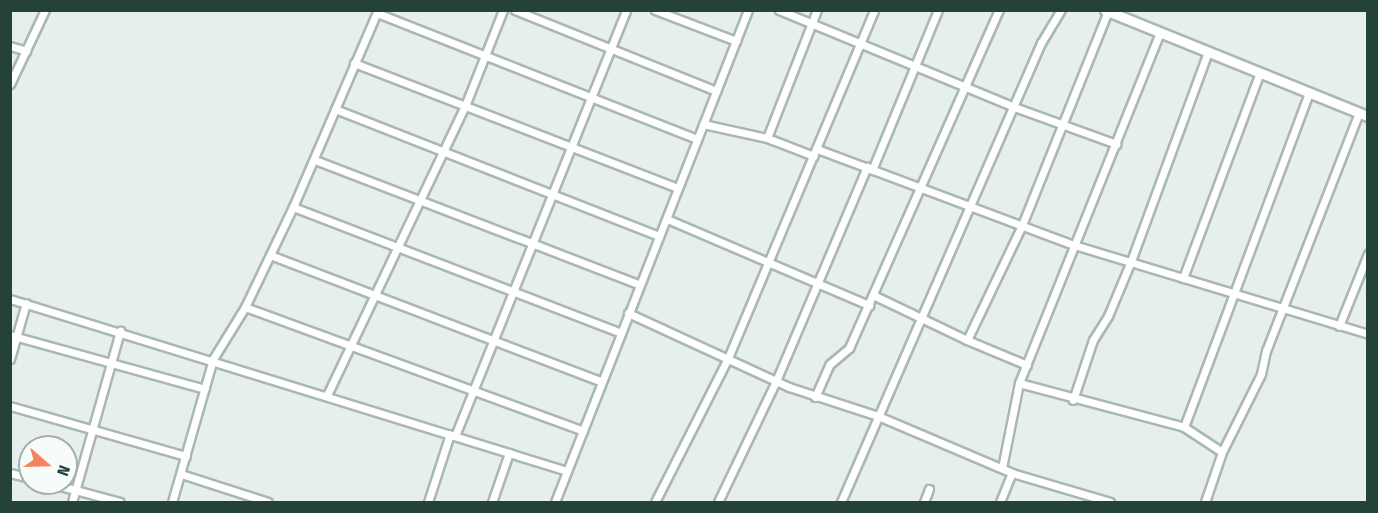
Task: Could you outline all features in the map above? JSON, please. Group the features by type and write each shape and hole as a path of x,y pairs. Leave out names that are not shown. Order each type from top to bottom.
{"street":[{"path":"10,84 45,10"},
{"path":"327,395 399,249 465,106 503,10"},
{"path":"515,10 716,91"},
{"path":"428,502 453,435 474,390 626,10"},
{"path":"655,10 736,41"},
{"path":"555,502 748,10"},
{"path":"779,10 914,63 1014,107 1116,144"},
{"path":"767,138 817,10"},
{"path":"655,502 729,358 767,261 816,153 874,10"},
{"path":"718,502 776,381 816,284 938,10"},
{"path":"815,397 830,364 848,350 963,86 999,10"},
{"path":"841,502 973,207 1041,43 1061,10"},
{"path":"967,340 1022,225 1107,11 1309,93 1365,113 1284,310 1261,374 1222,452 1205,502"},
{"path":"172,502 213,359 244,307 293,207 377,12 697,139"},
{"path":"1002,468 1019,383 1160,33"},
{"path":"10,46 26,51"},
{"path":"1073,400 1093,340 1108,316 1131,261 1208,52"},
{"path":"354,63 678,188"},
{"path":"1183,278 1260,72"},
{"path":"1184,427 1309,93"},
{"path":"335,109 553,192 659,236"},
{"path":"703,124 767,138 869,168 1074,245 1368,334"},
{"path":"315,160 640,285"},
{"path":"293,207 621,333"},
{"path":"667,219 869,305"},
{"path":"1339,326 1368,254"},
{"path":"270,255 374,298 602,382"},
{"path":"873,296 1027,365"},
{"path":"10,299 213,359 567,471"},
{"path":"10,359 14,336 26,303"},
{"path":"244,307 582,431"},
{"path":"628,313 815,397 878,416 1012,473 1110,502"},
{"path":"78,480 120,331"},
{"path":"14,336 204,389"},
{"path":"1019,383 1073,400 1184,427 1222,452"},
{"path":"10,406 93,427 186,456"},
{"path":"492,502 509,453"},
{"path":"1000,502 1012,473"},
{"path":"181,474 268,502"},
{"path":"924,502 929,489"},
{"path":"78,491 120,502"}]}
